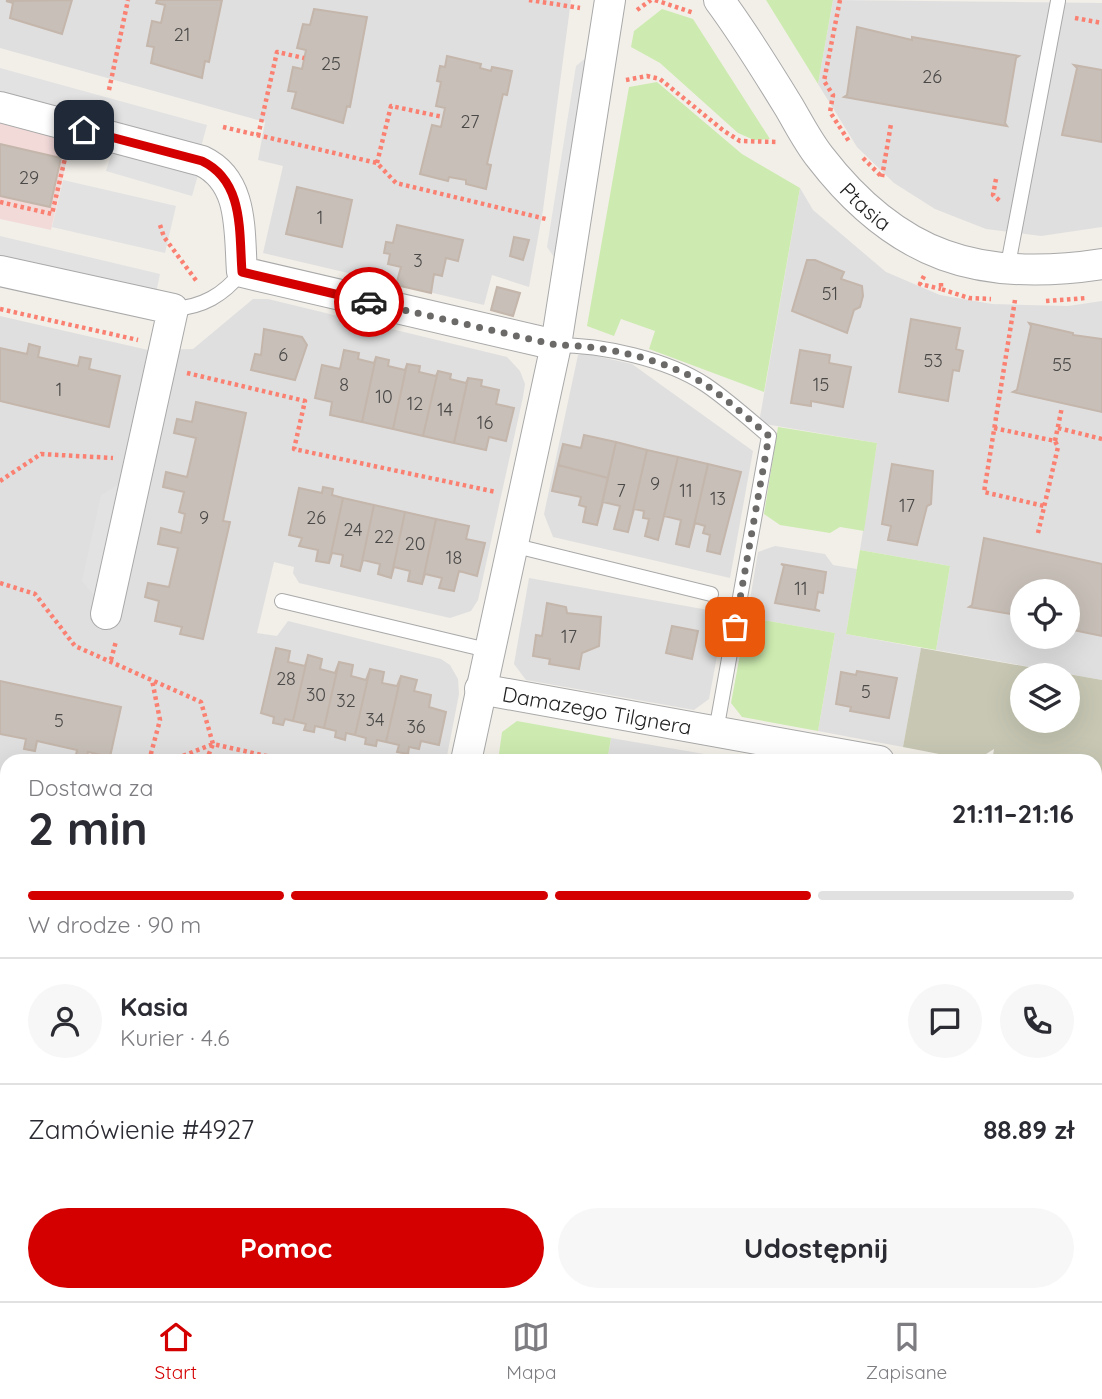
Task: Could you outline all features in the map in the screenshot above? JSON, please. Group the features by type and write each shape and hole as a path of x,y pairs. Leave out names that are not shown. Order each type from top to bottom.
{"street":[{"path":"467,754 487,650 556,345 610,0"},
{"name":"Ptasia","path":"719,0 746,36 819,157 863,206 895,232 915,243 964,262 1007,270 1039,272 1102,264"},
{"path":"0,107 202,161 219,169 229,185 237,211 242,272 556,345"},
{"path":"0,271 173,309 173,359 141,461 106,614"},
{"name":"Damazego Tilgnera","path":"480,689 840,754"}],"lane":[{"path":"1007,270 1058,1"},
{"path":"173,309 192,308 208,302 231,286 242,272"},
{"name":"Damazego Tilgnera","path":"556,345 580,345 641,357 679,373 704,384 769,436 716,732"},
{"path":"512,545 711,594"},
{"path":"282,601 487,650"}],"path":[{"path":"109,90 128,0"},
{"path":"529,0 581,8"},
{"path":"840,0 824,80 833,95 830,112 853,149 882,177"},
{"path":"1070,17 1102,23"},
{"path":"258,136 277,52 304,58"},
{"path":"597,91 628,79 647,76 660,79 740,141 782,143"},
{"path":"377,163 391,106 443,117"},
{"path":"881,184 891,124"},
{"path":"223,127 377,163 396,183 546,219"},
{"path":"0,202 52,214 66,153"},
{"path":"160,225 164,237 191,269 208,302"},
{"path":"1015,300 984,492 1044,506"},
{"path":"0,309 305,401 294,449 506,494"},
{"path":"1038,533 1058,447 1055,441 1062,407"},
{"path":"994,428 1055,441"},
{"path":"1058,428 1102,439"},
{"path":"0,481 31,459 52,452 141,461"},
{"path":"0,583 35,594 75,646 112,658 201,702 213,744 209,754"},
{"path":"151,754 160,720 152,680"},
{"path":"188,754 213,744 258,754"}],"shaded area":[{"path":"0,0 571,0 543,210 529,287 492,275 484,305 263,253 283,166 258,160 265,122 0,48"},
{"path":"833,0 1102,3 1102,227 1041,236 986,229 935,209 894,183 857,147 818,84"},
{"path":"588,56 556,260 547,247 576,66"},
{"path":"0,68 207,125 201,147 0,91"},
{"path":"0,121 71,140 51,230 0,219"},
{"path":"113,150 198,175 192,196 106,171"},
{"path":"63,180 176,206 165,253 52,227"},
{"path":"800,188 813,210 886,272 940,295 992,304 1068,306 1102,301 1102,680 1080,676 1080,663 1010,663 936,650 950,566 860,550 877,443 759,423"},
{"path":"0,236 160,274 156,293 0,256"},
{"path":"253,299 268,299 507,357 520,371 525,384 523,397 478,600 471,611 450,618 299,583 293,573 294,567 274,562 257,633 277,636 288,621 441,659 450,665 458,679 459,694 447,754 0,754 0,316 148,350 193,349"},
{"path":"583,353 632,364 753,451 730,578 553,537 544,514 578,355"},
{"path":"128,479 100,602 82,581 101,495"},
{"path":"775,546 825,554 833,565 857,569 846,634 921,648 903,747 818,731 835,633 747,617 758,552"},
{"path":"529,578 725,613 709,699 694,710 526,680 514,664"},
{"path":"921,648 1010,664 1010,733 1080,733 1080,676 1102,680 1102,754 993,754 994,749 986,754 939,754 903,747"},
{"path":"611,738 704,754 608,754"}],"green space":[{"path":"766,0 833,0 818,84"},
{"path":"662,9 693,19 770,139 754,140 738,133 660,63 631,47 634,31"},
{"path":"657,82 742,154 800,188 764,392 649,349 655,331 621,319 614,336 587,326 629,87"},
{"path":"778,427 877,443 864,531 840,527 830,533 780,525 764,514"},
{"path":"860,550 950,566 936,650 846,634"},
{"path":"747,617 835,633 818,731 742,717 731,703"},
{"path":"517,721 611,738 608,754 499,754 502,732"}],"building":[{"path":"72,0 62,34 10,18 13,3 6,1"},
{"path":"157,0 222,0 209,62 205,61 202,78 151,63 154,47 147,46 152,21 161,23 165,5 156,3"},
{"path":"314,9 367,17 350,107 347,106 343,123 292,108 296,92 288,91 293,67 302,69 306,50 297,48 303,24 310,25"},
{"path":"857,27 912,40 912,37 1019,56 1016,58 1005,123 1007,126 844,97 847,95"},
{"path":"447,56 481,64 480,68 491,71 492,67 512,71 507,95 503,94 487,164 491,165 486,189 466,184 466,180 449,177 448,181 420,174 432,125 441,127 445,108 436,106 441,82 437,81 440,66 445,67"},
{"path":"1074,65 1102,70 1102,142 1062,135 1077,68"},
{"path":"0,144 61,158 50,207 0,196"},
{"path":"297,187 352,200 342,247 286,234"},
{"path":"397,225 463,240 458,261 446,258 442,276 434,274 431,293 396,285 401,267 388,264 390,254 384,253 386,242 393,243"},
{"path":"514,237 529,240 523,260 510,256"},
{"path":"807,260 815,260 844,272 841,279 862,286 860,307 854,310 847,333 792,311"},
{"path":"497,287 520,293 513,316 491,310"},
{"path":"911,319 960,328 956,349 963,351 959,371 953,370 948,401 899,392"},
{"path":"1029,323 1073,335 1102,339 1102,412 1013,392 1017,390 1031,326"},
{"path":"264,329 302,337 307,345 295,380 251,370 255,354 261,355"},
{"path":"29,344 40,347 38,357 78,366 80,357 91,359 89,369 120,376 109,427 0,401 0,348 27,354"},
{"path":"344,350 359,353 358,359 374,363 376,357 362,422 330,415 332,402 315,398 322,365 340,369"},
{"path":"800,350 830,355 829,363 851,367 843,407 811,401 811,406 791,403"},
{"path":"376,357 389,360 388,366 405,370 407,364 393,429 362,422"},
{"path":"407,364 420,366 419,372 436,376 438,371 423,436 393,429"},
{"path":"438,371 451,374 450,379 466,383 468,378 454,443 423,436"},
{"path":"468,378 482,380 481,386 499,390 496,404 514,408 506,441 489,437 486,450 454,443"},
{"path":"196,402 246,413 223,521 230,522 203,639 180,634 182,627 155,621 159,601 145,597 148,583 169,587 178,548 158,544 161,528 181,533 185,514 179,512 184,492 163,487 166,472 187,477 196,438 174,433 177,419 192,422"},
{"path":"584,435 616,442 608,478 558,465 563,444 581,448"},
{"path":"616,442 647,450 628,532 614,529 620,506 603,502 597,525"},
{"path":"647,450 678,457 658,540 645,536 649,519 643,518 644,511 634,509 628,532"},
{"path":"678,457 708,464 689,547 676,544 681,520 664,516 658,540"},
{"path":"708,464 741,472 720,554 707,551 710,535 703,533 705,526 695,523 689,547"},
{"path":"892,464 933,471 931,504 927,506 917,545 888,540 891,526 882,524"},
{"path":"558,465 608,478 597,525 583,522 586,507 579,505 581,497 552,491"},
{"path":"323,487 333,489 332,495 343,498 329,563 316,561 318,550 299,546 302,538 289,535 299,488 322,493"},
{"path":"343,498 374,505 360,571 341,566 343,555 332,553 329,563"},
{"path":"374,505 405,512 391,578 378,574 380,564 363,560 360,571"},
{"path":"405,512 436,519 422,584 408,581 410,571 394,567 391,578"},
{"path":"436,519 469,526 466,539 485,543 477,576 459,571 454,591 439,588 442,578 425,574 422,584"},
{"path":"984,538 1102,564 1102,636 1080,631 1080,579 1010,579 1010,614 969,607 972,605"},
{"path":"781,564 826,572 823,593 818,592 815,609 820,611 775,603 784,566"},
{"path":"547,603 566,607 567,613 601,617 599,646 582,653 579,669 549,664 550,659 533,656 536,635 542,636"},
{"path":"672,626 698,631 692,659 666,653"},
{"path":"276,648 290,651 288,662 305,666 308,655 293,721 285,719 283,725 273,723 274,717 261,713"},
{"path":"308,655 322,659 320,669 335,673 339,662 324,728 315,726 314,732 304,730 306,724 293,721"},
{"path":"339,662 353,665 351,676 366,680 370,669 355,735 346,733 345,740 335,737 336,731 324,728"},
{"path":"370,669 384,672 382,683 397,686 401,676 386,742 377,740 376,746 365,744 366,738 355,735"},
{"path":"857,671 897,678 889,718 850,711 851,707 836,704 841,672 856,675"},
{"path":"401,676 417,680 414,691 431,695 429,707 446,712 439,745 421,741 419,749 409,747 408,754 397,752 399,745 386,742"},
{"path":"0,681 121,707 111,754 76,754 77,750 37,741 35,751 24,749 26,739 0,734"}],"way so far":[{"path":"369,302 556,345 580,345 641,357 704,384 769,436 735,627"}],"route":[{"path":"84,130 202,161 219,169 229,185 237,211 242,272 369,302"}]}
